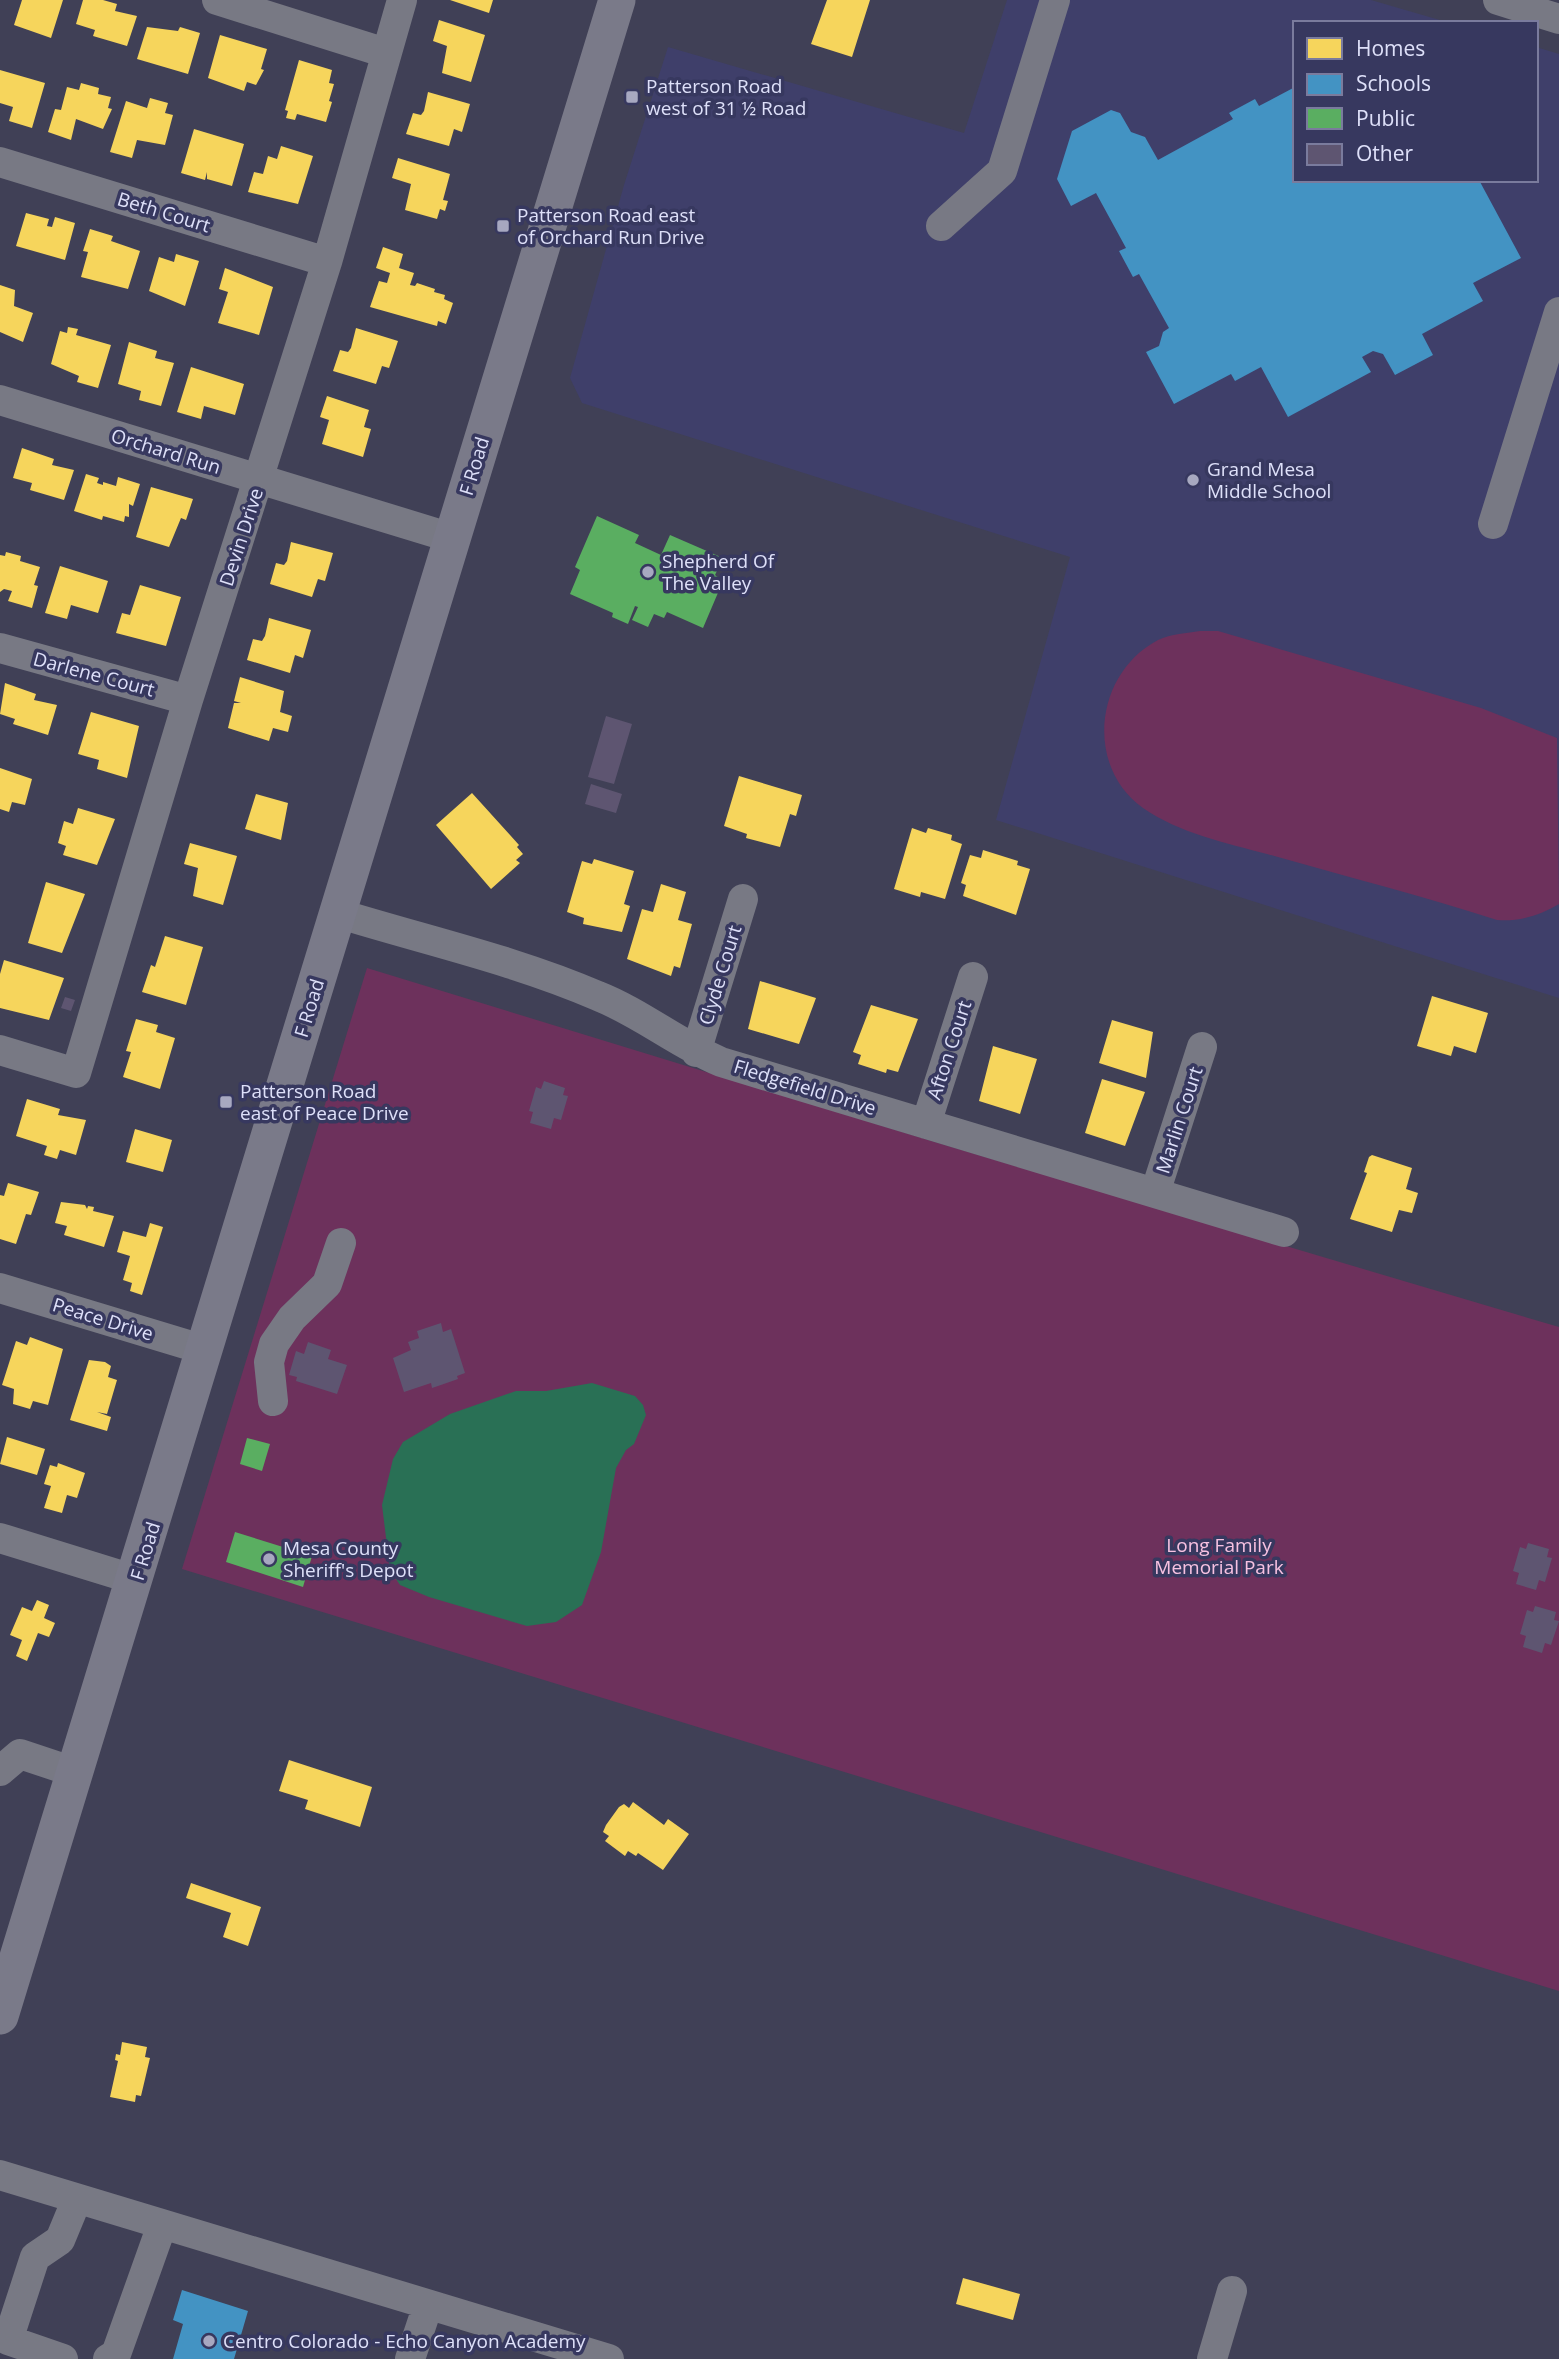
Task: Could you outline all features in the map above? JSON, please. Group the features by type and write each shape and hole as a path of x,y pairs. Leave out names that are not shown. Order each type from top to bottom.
{"main road":[{"name":"F Road","path":"0,2016 136,1580 617,0"}],"street":[{"path":"217,0 386,53"},
{"name":"Devin Drive","path":"0,1050 76,1073 188,700 327,262 402,0"},
{"path":"941,226 1002,171 1055,0"},
{"path":"1497,0 1559,19"},
{"name":"Beth Court","path":"0,162 327,262"},
{"path":"1493,524 1552,357 1559,312"},
{"name":"Orchard Run","path":"0,400 452,538"},
{"name":"Darlene Court","path":"0,648 188,700"},
{"name":"Clyde Court","path":"696,1052 743,899"},
{"name":"Fledgefield Drive","path":"337,913 564,982 603,997 696,1052 721,1062 1284,1232"},
{"name":"Afton Court","path":"926,1124 973,977"},
{"name":"Marlin Court","path":"1156,1193 1202,1047"},
{"path":"273,1401 269,1362 274,1344 292,1318 327,1284 341,1243"},
{"name":"Peace Drive","path":"0,1288 205,1350"},
{"path":"0,1538 136,1580"},
{"path":"0,1771 20,1754 74,1772"},
{"path":"0,2175 609,2359"},
{"path":"63,2359 4,2340 35,2257 60,2240 78,2199"},
{"path":"108,2359 116,2354 162,2225"},
{"path":"1212,2359 1232,2291"},
{"path":"410,2359 428,2305"}],"shaded area":[{"name":"Grand Mesa Middle School","path":"1007,0 1371,0 1443,21 1293,21 1293,182 1538,182 1538,48 1559,54 1559,998 996,820 1070,557 582,403 570,378 624,185 668,47 964,133"},
{"path":"592,1383 635,1396 643,1405 646,1415 634,1444 626,1450 616,1468 601,1552 582,1605 556,1622 527,1626 429,1597 400,1585 390,1570 382,1505 393,1459 403,1442 450,1414 516,1391 546,1391"}],"green space":[{"path":"1200,631 1218,631 1481,708 1557,738 1559,904 1529,917 1497,920 1203,836 1157,817 1143,808 1124,790 1112,769 1105,745 1105,721 1110,697 1121,674 1137,655 1163,638"},
{"name":"Long Family Memorial Park","path":"367,968 938,1143 1559,1327 1559,1991 182,1569"}],"building: Homes":[{"path":"22,0 63,0 51,38 14,25"},
{"path":"83,0 103,0 117,4 115,11 137,16 127,46 93,36 95,30 76,24"},
{"path":"450,0 493,0 489,13"},
{"path":"827,0 870,0 852,57 811,44"},
{"path":"439,20 485,35 471,82 442,73 447,46 433,41"},
{"path":"147,27 178,31 180,27 200,33 188,74 137,59"},
{"path":"220,35 267,49 261,69 264,70 256,85 247,82 244,91 208,78"},
{"path":"299,60 332,70 329,83 334,84 329,101 332,102 326,122 297,114 295,120 286,118 288,111 285,110"},
{"path":"0,70 45,83 32,128 9,121 13,107 0,103"},
{"path":"81,83 99,88 98,94 111,97 108,108 112,109 103,129 76,119 71,140 48,132 55,109 61,110 67,87 79,90"},
{"path":"428,92 470,104 462,132 454,129 449,146 406,134 413,113 421,115 424,111"},
{"path":"150,98 168,103 165,113 173,115 165,145 137,140 132,158 110,152 126,101 147,108"},
{"path":"194,129 244,144 232,186 207,179 207,172 205,180 181,173"},
{"path":"281,146 313,156 298,204 248,192 254,172 263,174 268,156 277,159"},
{"path":"398,158 450,174 443,200 448,201 445,211 440,209 437,219 405,210 411,184 392,178"},
{"path":"26,213 49,219 47,226 52,227 55,217 75,223 65,260 16,246"},
{"path":"90,229 113,236 111,241 140,251 128,289 81,277 88,252 83,251"},
{"path":"383,247 403,254 399,268 414,273 410,285 415,286 417,283 435,289 434,292 445,295 444,299 453,303 446,324 438,321 437,326 370,307 379,281 387,283 390,273 376,268"},
{"path":"176,254 199,261 185,306 149,291 159,257 174,262"},
{"path":"225,268 273,287 259,335 218,323 228,292 219,289"},
{"path":"0,285 15,290 14,306 33,313 23,342 0,332"},
{"path":"68,327 78,329 76,335 111,345 98,388 77,382 79,376 51,364 60,331 67,333"},
{"path":"356,328 398,341 389,368 382,366 376,384 333,371 340,350 348,352 351,348"},
{"path":"129,342 157,351 155,358 174,363 161,406 139,400 141,391 118,384"},
{"path":"191,367 244,384 235,415 204,406 201,419 177,412"},
{"path":"327,396 369,410 364,427 371,429 363,457 322,444 329,420 320,417"},
{"path":"22,448 54,459 52,465 74,470 64,500 30,490 32,483 13,478"},
{"path":"86,474 99,478 97,483 103,485 103,482 116,486 118,477 140,484 133,506 129,504 129,517 125,516 124,522 103,516 102,520 74,511"},
{"path":"151,487 193,499 186,520 181,518 169,547 136,537"},
{"path":"291,542 333,553 325,581 318,579 312,597 270,584 276,563 284,565 287,561"},
{"path":"6,552 21,556 20,561 40,567 34,585 38,586 32,608 8,601 12,591 4,589 0,592 0,555 5,556"},
{"path":"60,566 108,581 98,613 71,605 67,619 45,613"},
{"path":"140,585 181,597 166,646 116,633 122,613 130,615"},
{"path":"269,618 311,630 303,658 295,655 290,673 247,660 253,639 262,641 265,636"},
{"path":"240,677 284,691 280,712 292,716 288,732 273,728 269,741 228,728 234,703 241,703 234,701"},
{"path":"5,683 36,694 34,700 57,705 48,735 13,724 15,719 0,714"},
{"path":"91,712 139,726 127,778 97,769 99,760 78,754"},
{"path":"0,768 32,779 25,805 12,802 9,812 0,809"},
{"path":"739,776 802,795 796,816 790,814 780,847 746,838 747,834 724,826"},
{"path":"472,793 519,845 517,847 523,854 516,860 520,863 491,889 436,825"},
{"path":"256,794 288,803 281,840 245,829"},
{"path":"78,808 115,819 97,865 63,855 66,846 58,843 64,821 73,824"},
{"path":"912,828 926,833 928,828 952,835 951,840 962,844 945,899 921,892 920,897 894,889"},
{"path":"190,843 237,856 223,905 193,896 198,868 184,864"},
{"path":"983,850 1018,861 1017,865 1030,869 1016,915 963,896 966,885 961,883 970,855 981,858"},
{"path":"594,859 634,871 624,904 630,906 622,932 583,924 584,918 567,912 582,861 592,864"},
{"path":"46,882 85,894 62,953 28,943"},
{"path":"661,884 686,892 678,920 692,924 680,968 674,966 671,976 627,959 642,909 653,912"},
{"path":"165,936 203,947 186,1005 142,992 151,965 155,967"},
{"path":"4,960 64,978 49,1020 0,1008 0,974"},
{"path":"760,981 816,998 799,1044 748,1029"},
{"path":"1432,996 1488,1013 1476,1053 1454,1046 1451,1056 1417,1046"},
{"path":"871,1005 918,1019 898,1072 887,1069 886,1073 858,1064 861,1055 853,1052"},
{"path":"136,1019 158,1025 156,1032 175,1038 160,1089 123,1077 131,1052 126,1051"},
{"path":"1112,1020 1153,1032 1146,1078 1099,1063"},
{"path":"993,1046 1037,1059 1020,1114 979,1101"},
{"path":"1102,1079 1145,1092 1125,1146 1085,1133"},
{"path":"27,1099 60,1109 58,1115 86,1120 76,1155 60,1150 57,1159 44,1155 47,1146 16,1136"},
{"path":"135,1129 172,1140 163,1172 126,1162"},
{"path":"1372,1155 1412,1168 1406,1189 1418,1193 1412,1213 1399,1210 1392,1232 1350,1219 1367,1173 1364,1172 1369,1157"},
{"path":"8,1183 39,1192 31,1215 26,1214 16,1244 0,1239 0,1195 4,1196"},
{"path":"61,1202 85,1205 87,1209 88,1206 94,1207 93,1211 114,1216 104,1247 64,1235 67,1226 55,1223"},
{"path":"150,1223 163,1227 142,1295 130,1291 132,1283 123,1280 130,1256 117,1252 123,1231 146,1237"},
{"path":"30,1337 63,1349 48,1405 33,1401 30,1409 13,1404 14,1389 2,1385 16,1341 27,1345"},
{"path":"89,1360 105,1362 111,1366 108,1377 117,1380 107,1414 97,1412 111,1417 107,1431 70,1420"},
{"path":"7,1437 45,1449 37,1475 0,1464"},
{"path":"58,1463 85,1473 77,1498 67,1495 62,1513 44,1508 51,1486 44,1484 50,1465 57,1467"},
{"path":"37,1600 49,1605 44,1618 55,1623 49,1637 38,1633 27,1661 16,1656 22,1640 10,1635 22,1607 32,1611"},
{"path":"289,1760 372,1787 360,1827 305,1809 308,1800 279,1791"},
{"path":"633,1802 664,1825 668,1819 689,1834 663,1870 638,1853 636,1856 628,1851 625,1856 605,1841 609,1836 603,1832 606,1825 619,1807 624,1804 629,1808"},
{"path":"191,1883 261,1907 248,1946 223,1937 231,1913 186,1898"},
{"path":"122,2042 147,2047 145,2057 150,2058 141,2096 136,2095 135,2102 110,2097 118,2061 115,2060 116,2054 120,2055"},
{"path":"963,2278 1020,2294 1013,2320 956,2304"}],"building: Schools":[{"name":"Grand Mesa Middle School","path":"1293,88 1293,182 1480,182 1521,258 1473,283 1483,301 1422,334 1433,355 1395,375 1383,354 1373,351 1362,357 1371,372 1288,417 1261,367 1235,381 1231,374 1174,404 1146,352 1159,346 1163,332 1169,328 1139,274 1133,277 1119,251 1126,248 1096,193 1071,206 1057,179 1072,131 1111,110 1120,113 1131,132 1145,137 1158,160 1233,119 1229,113 1255,99 1259,106"},
{"name":"Centro Colorado - Echo Canyon Academy","path":"182,2290 248,2311 234,2359 173,2359 183,2324 173,2320"}],"building: Public":[{"name":"Shepherd Of The Valley","path":"597,516 639,535 635,543 661,555 670,535 723,558 715,575 723,581 703,628 667,612 664,618 654,614 648,627 632,620 638,607 635,606 628,624 612,617 613,613 570,594 580,570 575,567"},
{"path":"247,1438 270,1444 262,1471 240,1464"},
{"name":"Mesa County Sheriff's Depot","path":"235,1532 312,1556 303,1587 226,1562"}],"building: Other":[{"path":"606,716 632,724 614,784 588,777"},
{"path":"591,784 622,794 616,813 585,804"},
{"path":"65,997 75,1000 71,1011 61,1008"},
{"path":"544,1081 565,1088 563,1095 568,1096 561,1120 554,1118 551,1129 530,1123 533,1112 529,1111 536,1087 541,1089"},
{"path":"441,1323 443,1332 451,1329 465,1373 457,1376 458,1379 432,1388 431,1383 404,1392 393,1358 411,1350 408,1342 419,1338 417,1331"},
{"path":"308,1342 331,1350 328,1359 347,1365 337,1394 296,1381 297,1377 289,1375 296,1351 304,1354"},
{"path":"1528,1543 1549,1549 1547,1557 1552,1558 1545,1582 1539,1580 1536,1590 1516,1584 1519,1573 1513,1571 1520,1547 1526,1549"},
{"path":"1535,1606 1556,1612 1554,1620 1559,1621 1551,1645 1545,1643 1542,1653 1523,1647 1526,1636 1520,1634 1527,1610 1533,1612"}],"place":[{"name":"Patterson Road west of 31 ½ Road","path":"632,97"},
{"name":"Patterson Road east of Orchard Run Drive","path":"503,226"},
{"name":"Grand Mesa Middle School","path":"1193,480"},
{"name":"Shepherd Of The Valley","path":"648,572"},
{"name":"Patterson Road east of Peace Drive","path":"226,1102"},
{"name":"Mesa County Sheriff's Depot","path":"269,1559"},
{"name":"Centro Colorado - Echo Canyon Academy","path":"209,2341"}]}
